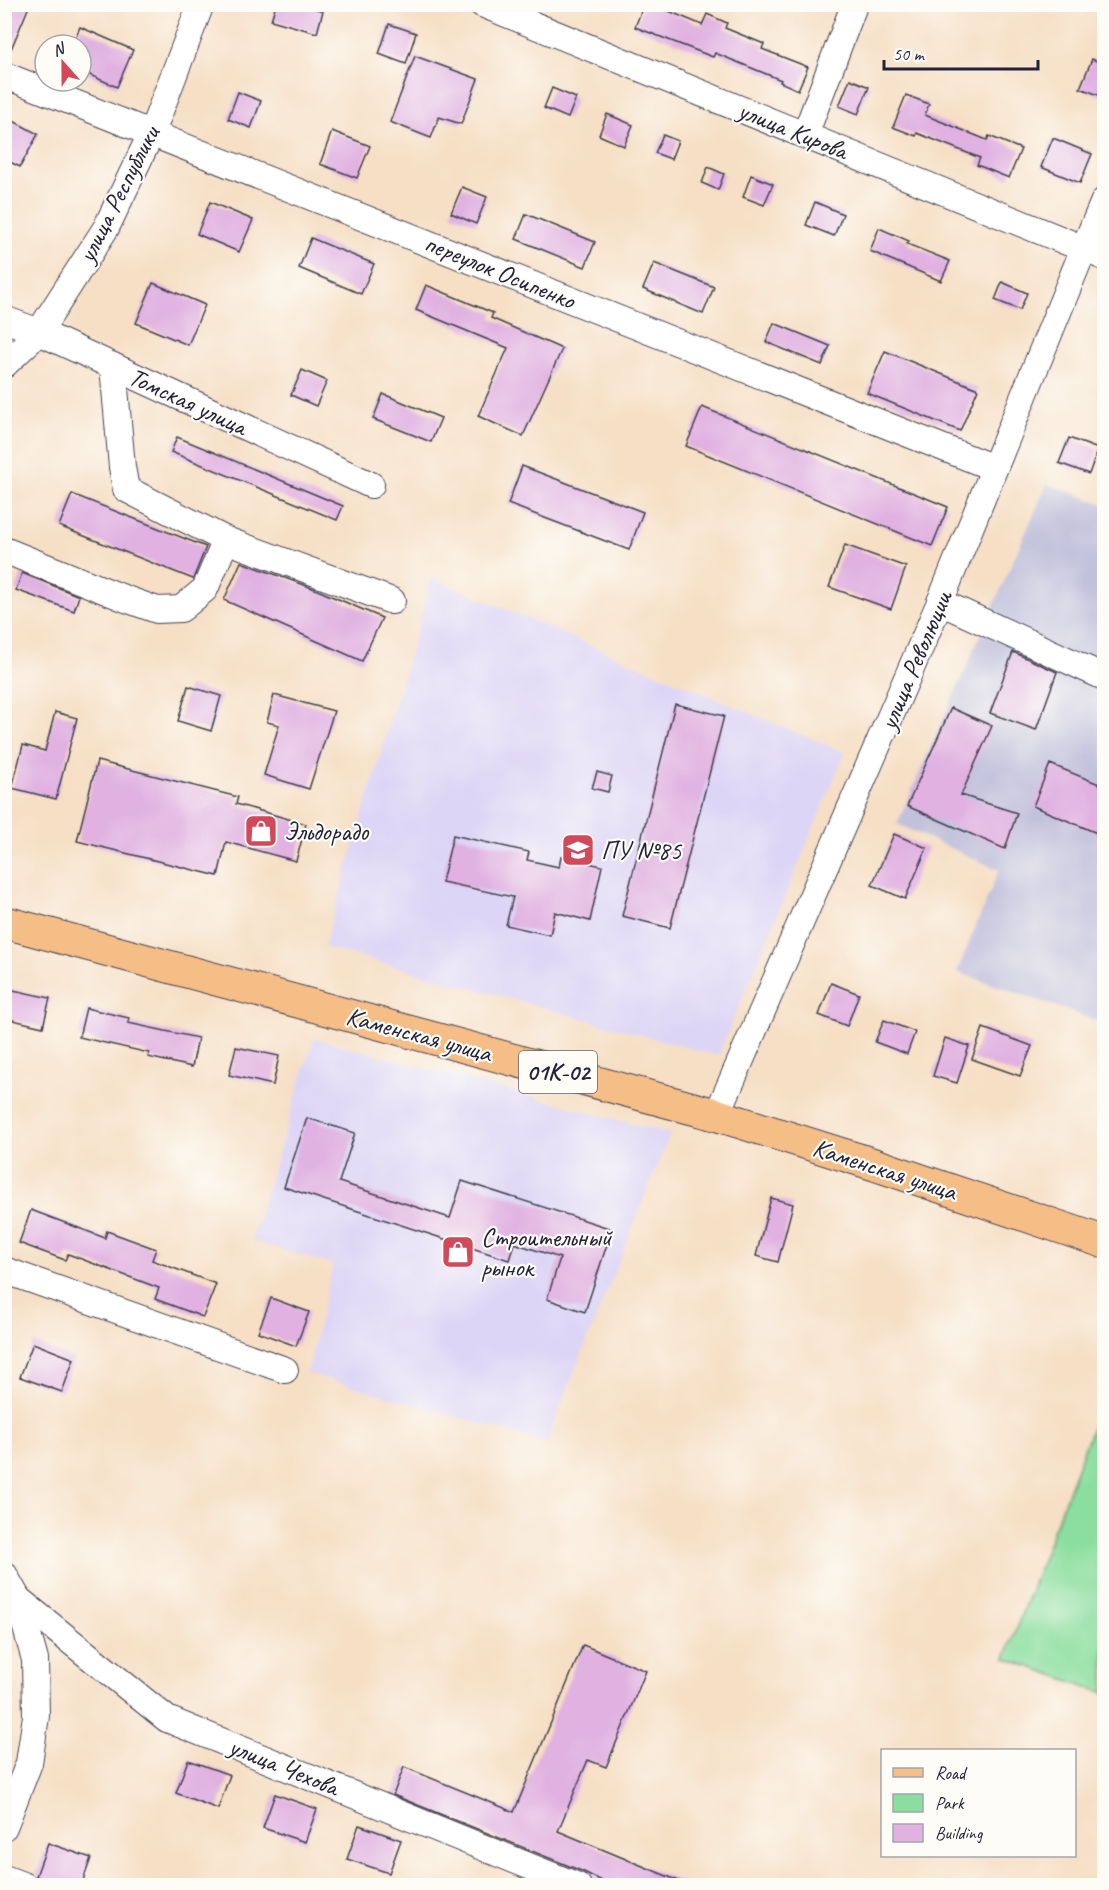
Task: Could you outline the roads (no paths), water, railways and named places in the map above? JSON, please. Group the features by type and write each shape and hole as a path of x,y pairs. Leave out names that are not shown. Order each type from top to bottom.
{"main road":[{"name":"Каменская улица","path":"4,922 717,1115 876,1165 1104,1242"}],"street":[{"name":"улица Республики","path":"4,365 39,332 105,228 152,132 201,4"},
{"name":"улица Кирова","path":"482,4 1094,252"},
{"path":"806,135 853,8"},
{"name":"переулок Осипенко","path":"4,75 994,468"},
{"name":"улица Революции","path":"717,1115 940,602 994,468 1094,252 1104,201"},
{"name":"Томская улица","path":"4,319 39,332 371,485"},
{"path":"113,366 126,489 226,540 392,601"},
{"path":"4,550 157,610 181,609 206,589 226,540"},
{"path":"940,602 1104,677"},
{"path":"4,1270 285,1370"},
{"path":"4,1574 18,1599 34,1660 36,1716 29,1763 4,1827"},
{"name":"улица Чехова","path":"18,1599 92,1661 167,1719 578,1886"},
{"path":"4,1878 25,1886"}],"place":[{"name":"Эльдорадо","path":"261,831"},
{"name":"ПУ №85","path":"578,850"},
{"name":"Строительный рынок","path":"458,1252"}]}
